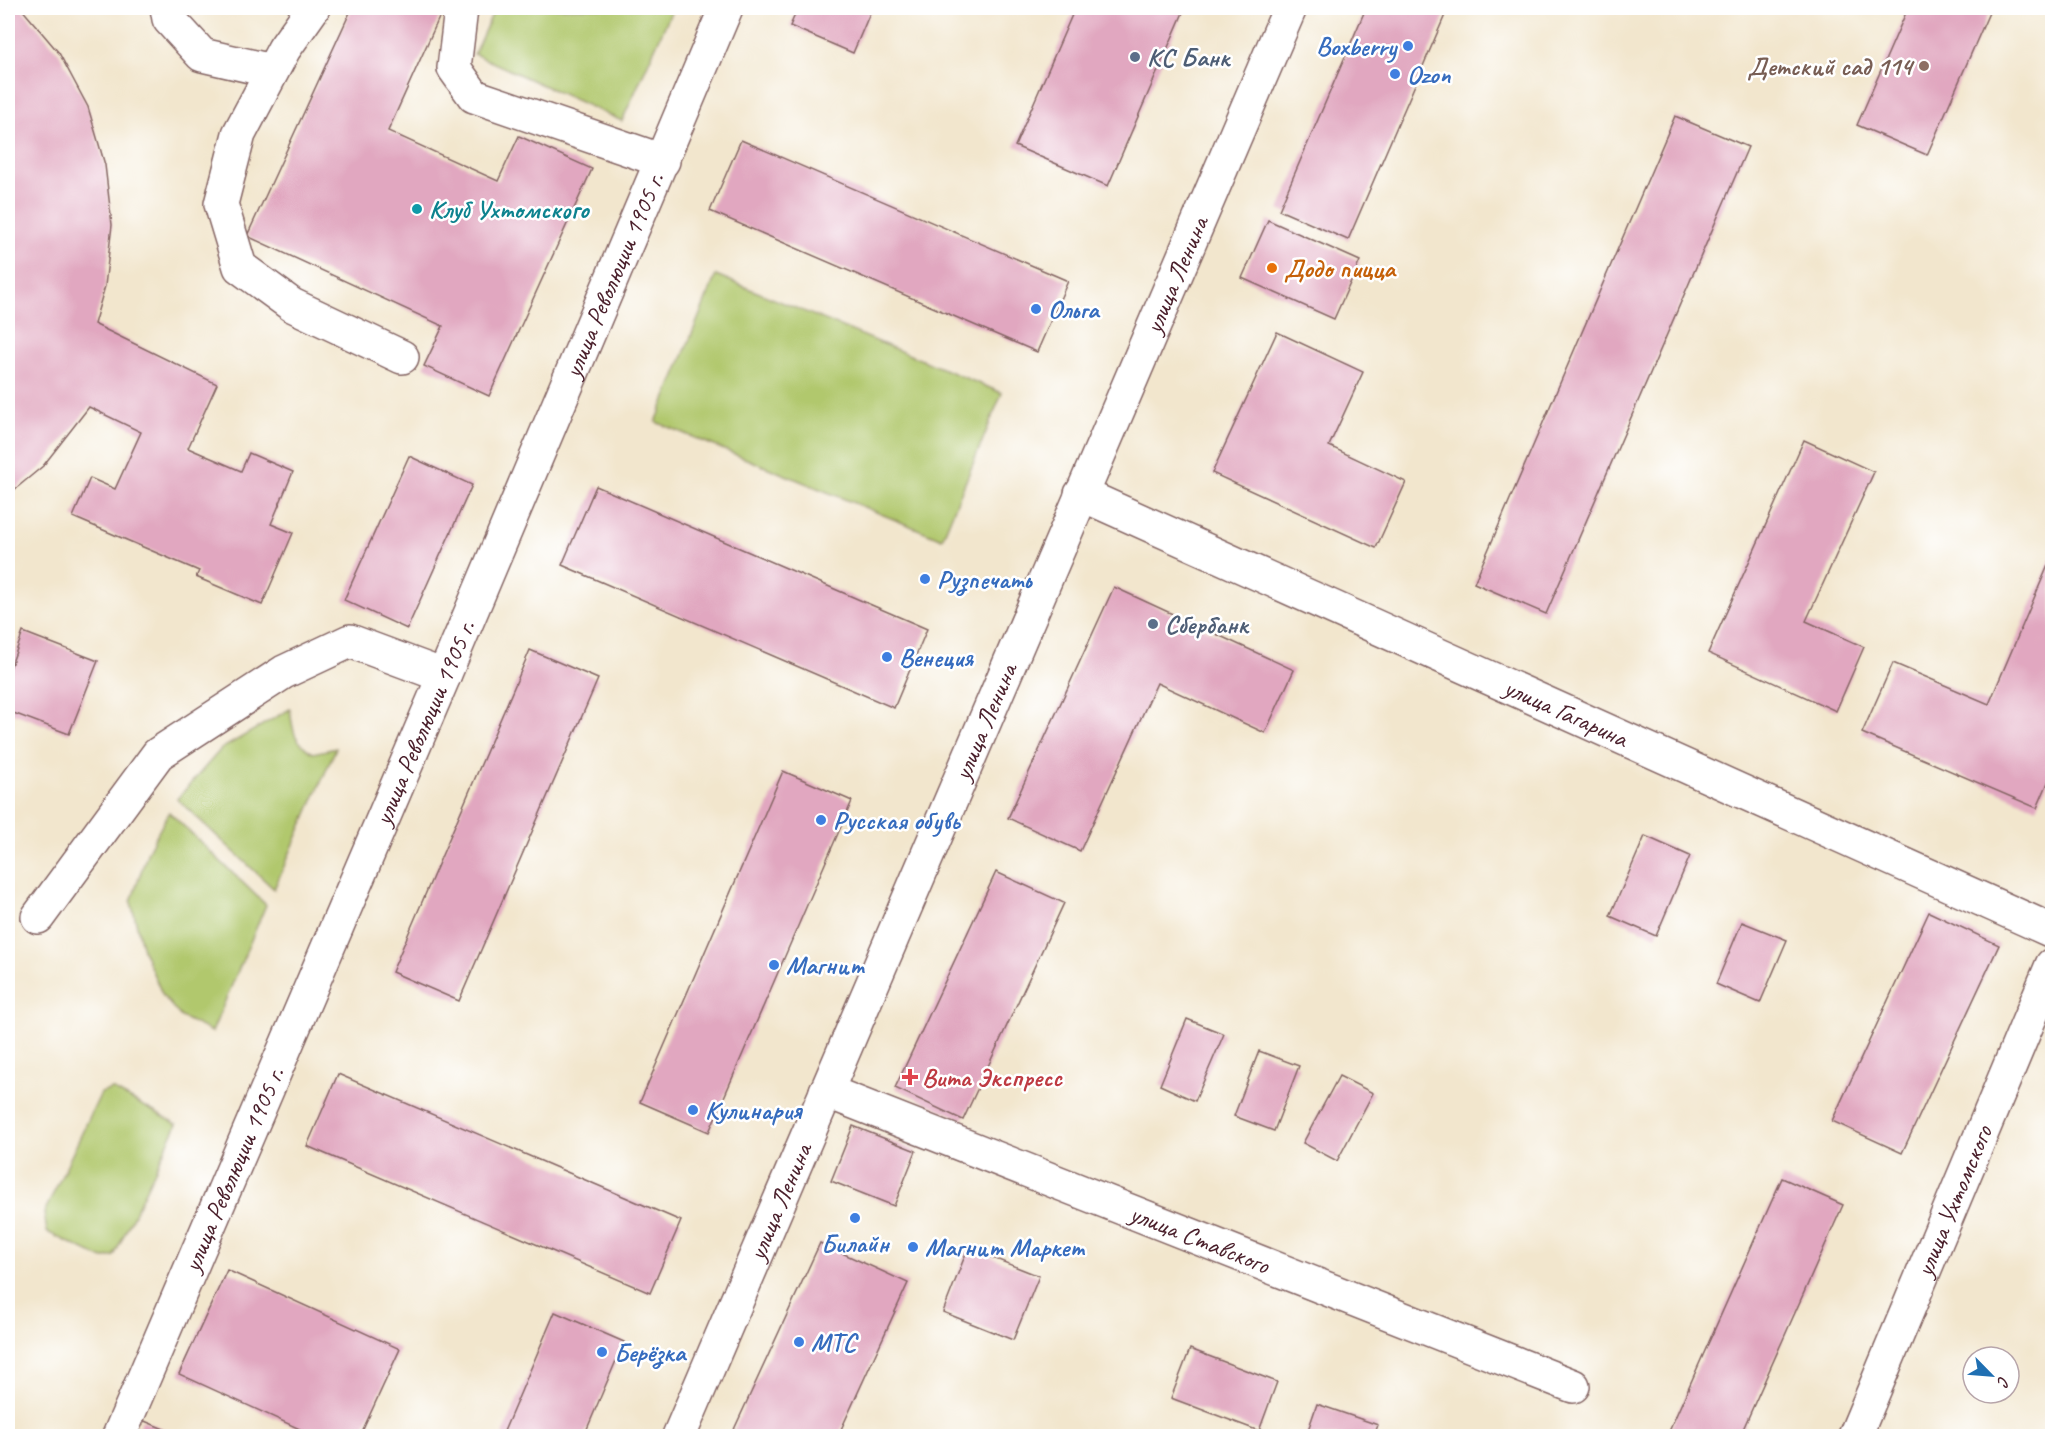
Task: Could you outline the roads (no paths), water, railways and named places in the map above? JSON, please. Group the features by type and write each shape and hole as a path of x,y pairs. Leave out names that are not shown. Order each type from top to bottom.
{"street":[{"path":"167,8 170,19 202,55 272,71"},
{"path":"313,8 284,48 239,134 221,204 240,267 292,305 402,357"},
{"path":"459,8 461,9 454,68 474,96 663,161"},
{"name":"улица Революции 1905 г.","path":"119,1437 663,161 726,8"},
{"name":"улица Ленина","path":"679,1437 1290,8"},
{"name":"улица Гагарина","path":"1081,494 2052,931"},
{"path":"38,917 158,754 284,672 350,641 444,676"},
{"name":"улица Ухтомского","path":"1855,1437 2052,965"},
{"name":"улица Ставского","path":"826,1091 1573,1386"}],"place":[{"name":"Boxberry","path":"1408,46"},
{"name":"КС Банк","path":"1135,57"},
{"name":"Детский сад 114","path":"1924,66"},
{"name":"Ozon","path":"1395,74"},
{"name":"Клуб Ухтомского","path":"417,209"},
{"name":"Додо пицца","path":"1272,268"},
{"name":"Ольга","path":"1036,309"},
{"name":"Рузпечать","path":"925,579"},
{"name":"Сбербанк","path":"1153,624"},
{"name":"Венеция","path":"887,657"},
{"name":"Русская обувь","path":"821,820"},
{"name":"Магнит","path":"774,965"},
{"name":"Вита Экспресс","path":"910,1077"},
{"name":"Кулинария","path":"693,1110"},
{"name":"Билайн","path":"855,1218"},
{"name":"Магнит Маркет","path":"913,1247"},
{"name":"МТС","path":"799,1342"},
{"name":"Берёзка","path":"602,1352"}]}
